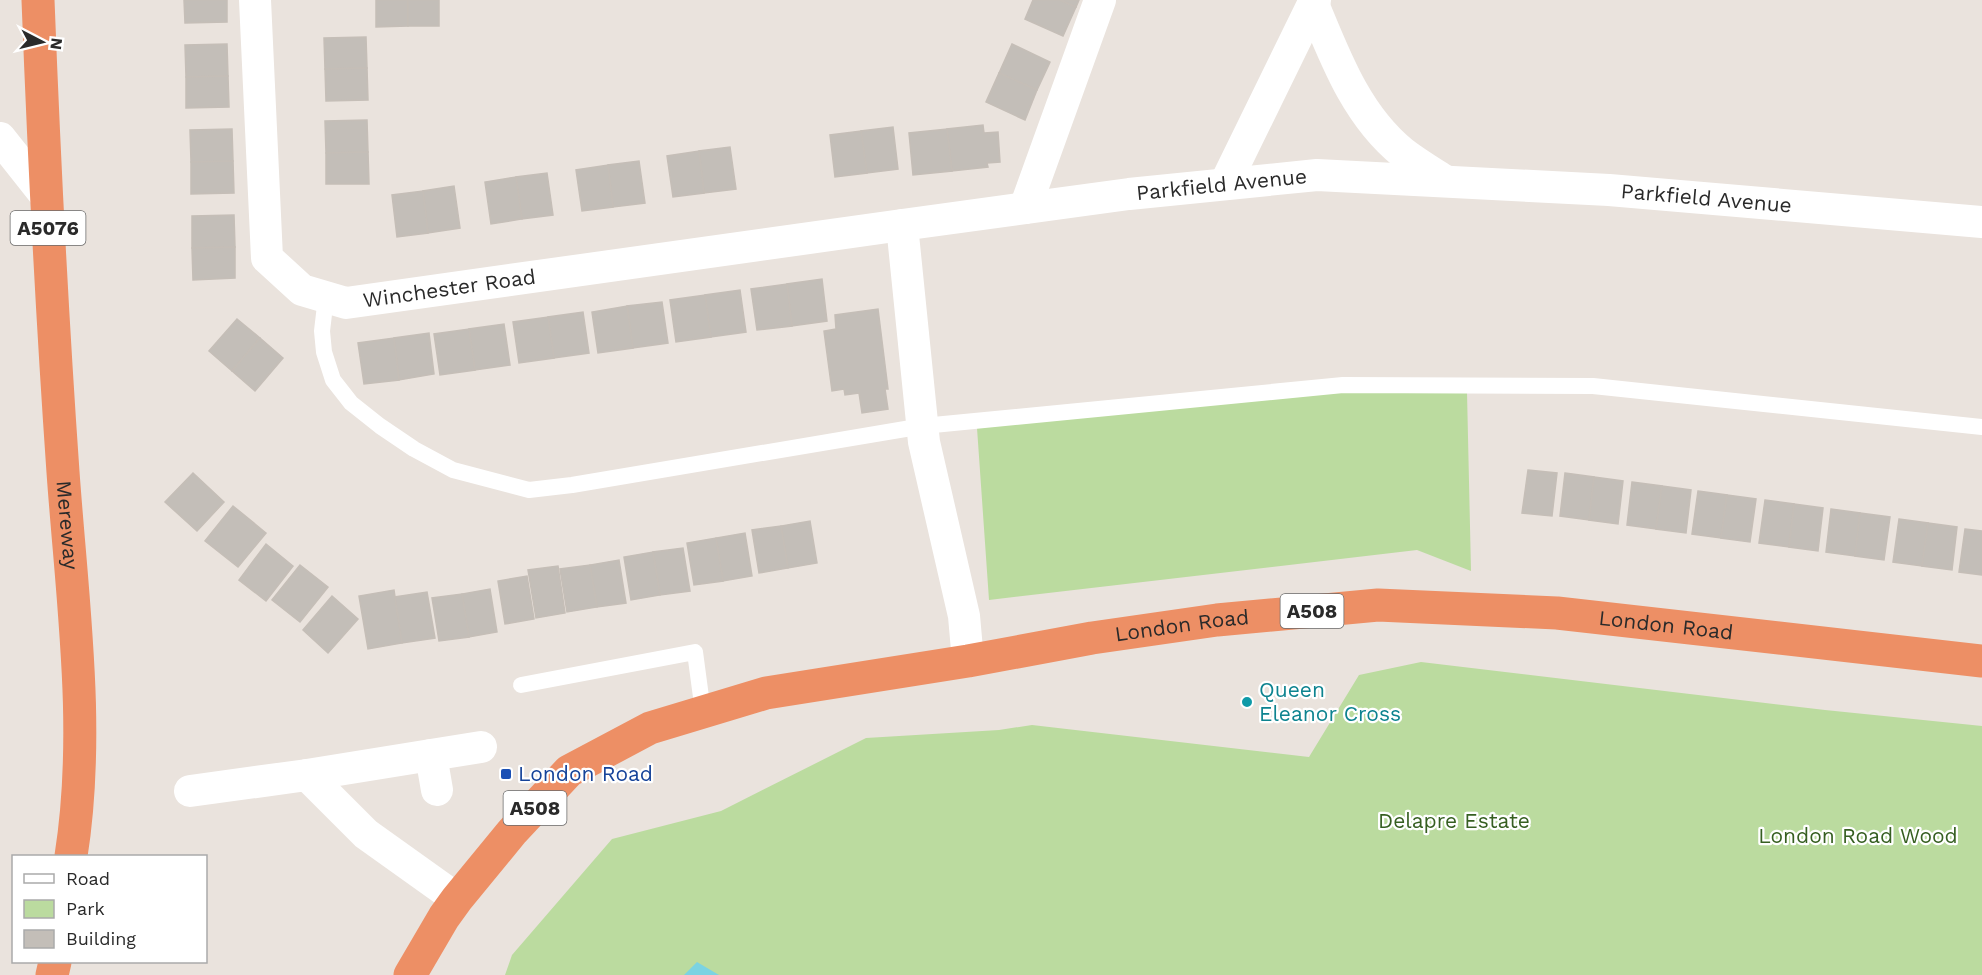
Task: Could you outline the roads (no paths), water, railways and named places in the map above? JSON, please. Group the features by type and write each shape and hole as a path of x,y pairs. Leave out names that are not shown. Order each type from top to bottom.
{"highway":[{"name":"Mereway","path":"38,0 46,196 80,703 78,814 71,855"},
{"name":"London Road","path":"410,975 451,908 512,832 569,771 650,728 766,693 968,661 1092,638 1217,620 1378,605 1557,613 1982,661"},
{"name":"London Road","path":"433,975 451,908"}],"street":[{"name":"Winchester Road","path":"255,0 267,258 302,290 346,303 902,225"},
{"path":"1024,208 1100,0"},
{"path":"1314,2 1346,81 1363,107 1402,153 1446,181"},
{"path":"1225,184 1314,2"},
{"path":"0,138 46,196"},
{"name":"Parkfield Avenue","path":"902,225 1129,194 1317,175 1609,190 1982,222"},
{"path":"902,225 924,442 964,616 968,661"},
{"path":"190,791 481,747"},
{"path":"431,755 437,790"},
{"path":"307,775 366,834 451,908"}],"lane":[{"path":"326,297 322,331 324,352 333,380 351,403 414,449 453,470 529,490 572,485 923,426 1332,386 1593,386 1982,427"},
{"path":"521,685 695,652 703,712"}],"water":[{"path":"697,962 719,975 684,975"}],"place":[{"name":"Queen Eleanor Cross","path":"1247,702"},
{"name":"London Road","path":"506,774"}],"park label":[{"name":"Delapre Estate","path":"1454,821"},
{"name":"London Road Wood","path":"1858,836"}]}
